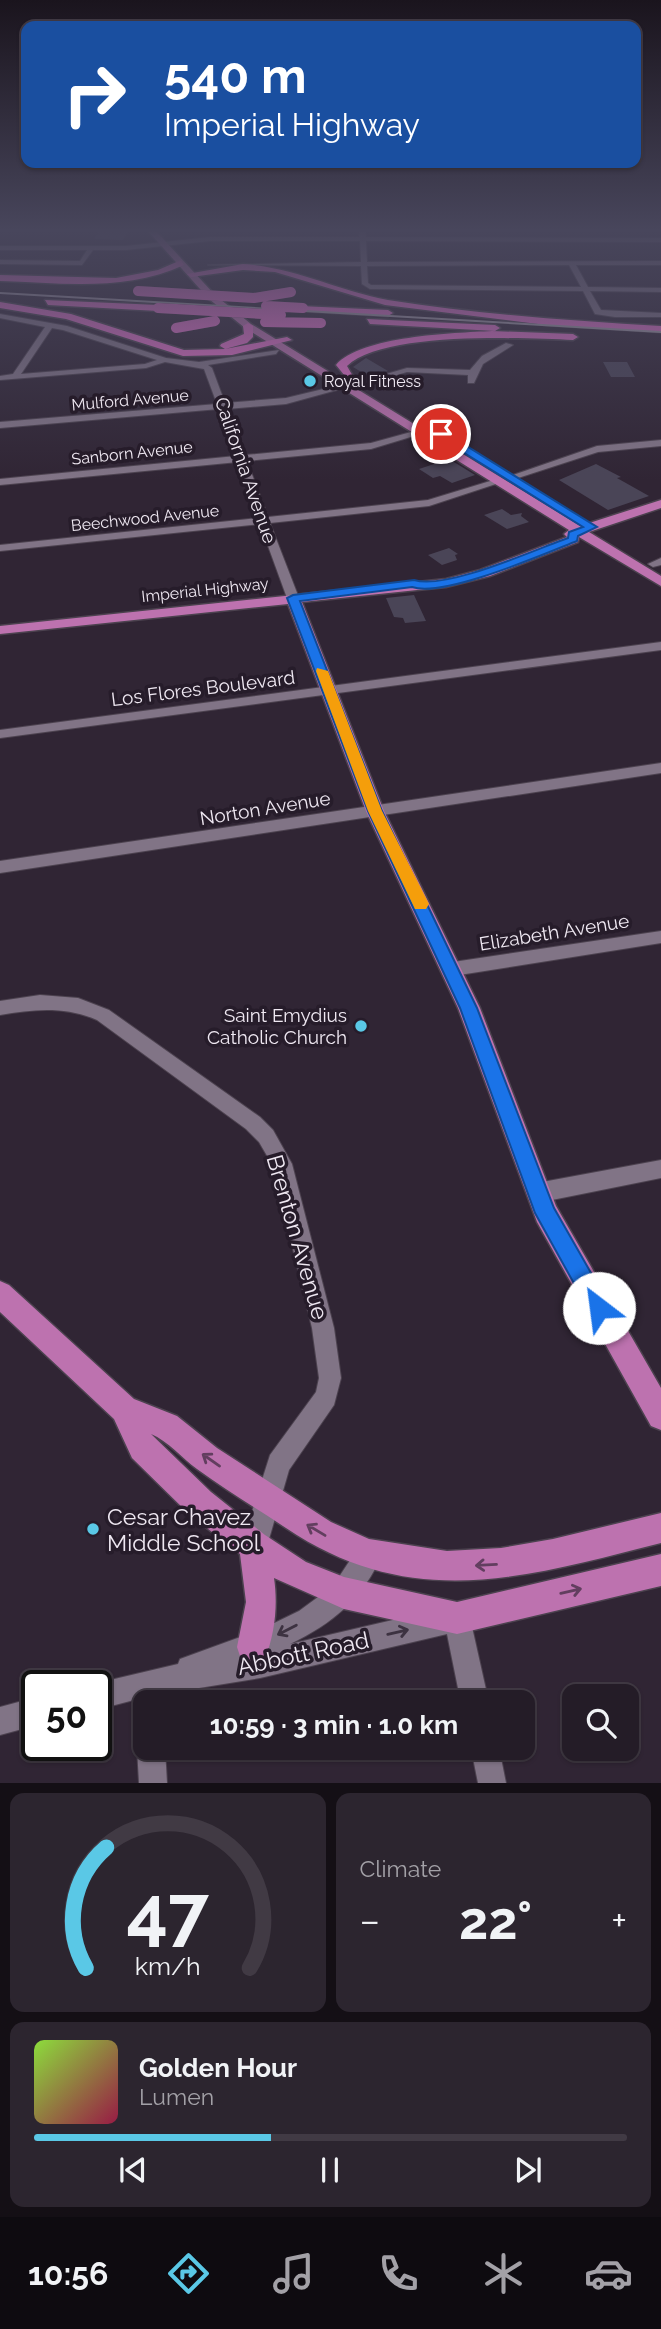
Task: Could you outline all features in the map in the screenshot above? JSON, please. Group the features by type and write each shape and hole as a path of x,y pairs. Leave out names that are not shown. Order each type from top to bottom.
{"highway":[{"path":"52,313 183,353 217,354 275,348 286,340"},
{"path":"313,313 405,324"},
{"path":"334,313 661,329"},
{"path":"481,313 557,322"},
{"path":"248,326 249,335 243,341 211,348 179,343 173,340 172,333 176,328 204,321 333,323"},
{"path":"355,324 405,324 661,339"},
{"path":"346,382 341,365 344,359 353,354 409,341 465,335 599,335"}],"main road":[{"path":"235,313 275,348 346,382"},
{"path":"253,313 346,382 506,479 661,582"},
{"name":"Imperial Highway","path":"0,630 414,584 421,587 446,583 485,573 573,539 581,531 661,504"},
{"path":"581,531 658,565"},
{"name":"California Avenue","path":"293,598 375,811 453,969 537,1193 563,1246 661,1416"},
{"path":"0,1294 124,1409 167,1426 207,1458 320,1533 369,1554 447,1567 501,1564 554,1555 661,1528"},
{"path":"124,1409 142,1448 200,1503 254,1546 295,1573 344,1593 457,1618 661,1570"},
{"path":"253,1647 262,1602 254,1546"}],"street":[{"path":"607,313 661,315"},
{"path":"0,316 50,325 164,360 199,364 275,348"},
{"path":"15,377 50,325"},
{"path":"385,387 373,379 407,370 472,377 483,358 509,345"},
{"path":"0,378 146,366 164,360"},
{"name":"California Avenue","path":"199,364 211,372 293,598"},
{"name":"Mulford Avenue","path":"0,425 286,401 346,382"},
{"name":"Sanborn Avenue","path":"0,482 371,446 427,431"},
{"name":"Beechwood Avenue","path":"0,548 429,503 597,449 661,443"},
{"name":"Los Flores Boulevard","path":"0,734 661,646"},
{"name":"Norton Avenue","path":"0,867 661,768"},
{"name":"Elizabeth Avenue","path":"453,969 661,937"},
{"name":"Brenton Avenue","path":"0,1008 45,1001 85,1005 103,1015 253,1123 275,1149 282,1164 323,1328 330,1378 326,1397 279,1464 254,1546"},
{"path":"537,1193 661,1169"},
{"name":"Abbott Road","path":"155,1690 293,1627 344,1593 369,1554"},
{"path":"457,1618 472,1690"},
{"name":"Abbott Road","path":"160,1690 457,1618"},
{"name":"Abbott Road","path":"112,1695 133,1694"},
{"path":"0,1721 21,1715"},
{"path":"151,1760 153,1783"},
{"path":"487,1760 492,1783"}],"building":[{"path":"366,358 388,371 368,376 353,367"},
{"path":"603,362 627,362 635,377 611,377"},
{"path":"449,459 475,475 452,483 440,476 433,478 419,469"},
{"path":"596,464 649,496 608,510 559,480"},
{"path":"502,509 511,515 522,513 521,516 529,522 507,529 484,515"},
{"path":"449,548 458,554 455,555 457,560 442,565 428,555"},
{"path":"414,595 426,621 405,623 403,618 394,617 386,598"}],"tram line":[{"path":"342,313 661,332"}],"slow traffic":[{"path":"322,671 375,811 421,904"}],"place":[{"name":"Royal Fitness","path":"310,381"},
{"name":"Saint Emydius Catholic Church","path":"361,1026"},
{"name":"Cesar Chavez Middle School","path":"93,1529"}],"route":[{"path":"441,434 592,527 573,534 573,539 485,573 446,583 421,587 414,584 293,598 375,811 453,969 469,1008 545,1213 599,1308"}]}
